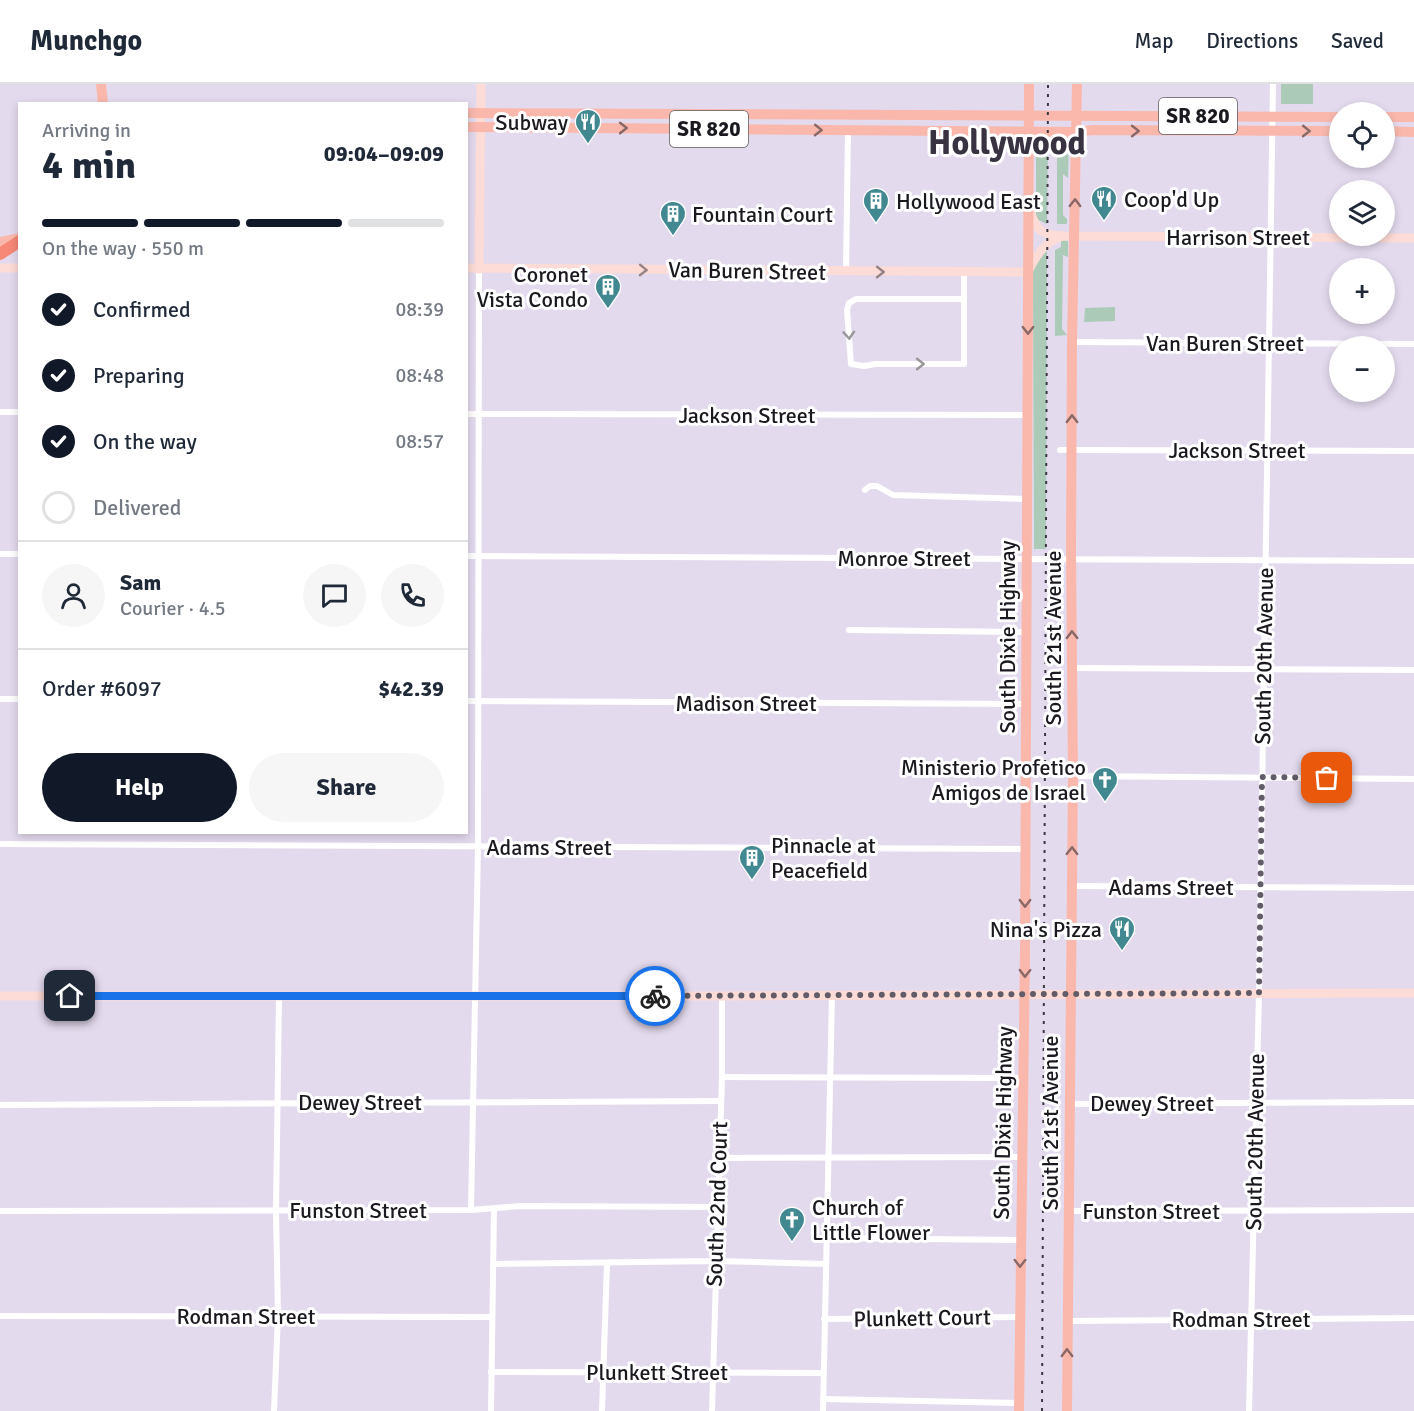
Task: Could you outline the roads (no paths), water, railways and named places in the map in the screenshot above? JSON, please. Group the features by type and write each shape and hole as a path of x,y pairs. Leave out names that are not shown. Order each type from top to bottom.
{"highway":[{"path":"0,254 18,240"}],"main road":[{"name":"South Dixie Highway","path":"1019,1407 1025,994 1029,84"},
{"name":"South 21st Avenue","path":"1067,1411 1073,776 1072,342 1077,84"},
{"name":"SR 820","path":"468,114 950,116 1029,124 1077,132 1093,130 1329,131"},
{"path":"573,128 579,123 602,122 606,114"},
{"path":"950,116 954,130"},
{"name":"SR 820","path":"468,127 954,130 1029,124 1077,116 1329,117"},
{"path":"1395,117 1414,117"},
{"path":"1395,131 1414,132"},
{"path":"0,242 18,239"}],"street":[{"path":"471,1210 478,846 481,84"},
{"name":"South 20th Avenue","path":"1249,1411 1259,993 1266,451 1274,84"},
{"path":"846,272 848,130"},
{"name":"Harrison Street","path":"1028,206 1034,225 1047,235 1414,238"},
{"path":"1028,272 1040,250 1052,240 1062,236"},
{"path":"0,268 18,268"},
{"name":"Van Buren Street","path":"468,268 1028,272"},
{"path":"964,272 964,300 964,364 864,366 851,364 847,310 849,303 856,299 964,300"},
{"name":"Van Buren Street","path":"1072,342 1414,344"},
{"path":"0,412 18,412"},
{"name":"Jackson Street","path":"468,414 1027,415"},
{"name":"Jackson Street","path":"1060,450 1414,451"},
{"path":"865,490 870,486 877,486 893,495 902,496 1027,499"},
{"path":"0,554 18,554"},
{"name":"Monroe Street","path":"468,556 1414,561"},
{"path":"849,630 1026,632"},
{"path":"1073,668 1414,670"},
{"path":"0,699 18,699"},
{"name":"Madison Street","path":"468,701 1026,704"},
{"path":"1073,776 1414,779"},
{"name":"Adams Street","path":"0,844 1026,849"},
{"name":"Adams Street","path":"1071,886 1414,888"},
{"path":"0,996 476,997 1414,993"},
{"path":"823,1411 832,995"},
{"name":"South 22nd Court","path":"712,1411 722,1077 722,996"},
{"path":"274,1411 278,1315 276,1211 279,997"},
{"path":"722,1077 1023,1078"},
{"name":"Dewey Street","path":"0,1105 720,1101"},
{"name":"Dewey Street","path":"1069,1104 1414,1102"},
{"path":"720,1158 1021,1157"},
{"name":"Funston Street","path":"0,1211 471,1210 522,1206 717,1207"},
{"path":"491,1411 494,1208"},
{"name":"Funston Street","path":"1069,1211 1414,1210"},
{"path":"827,1238 1020,1240"},
{"path":"494,1264 716,1261 826,1264"},
{"path":"602,1411 607,1263"},
{"name":"Rodman Street","path":"0,1317 278,1315 492,1317"},
{"name":"Plunkett Court","path":"824,1319 1019,1317"},
{"name":"Rodman Street","path":"1067,1321 1414,1318"},
{"name":"Plunkett Street","path":"491,1372 823,1373"},
{"path":"823,1399 1019,1407"}],"railway":[{"path":"1042,1411 1048,84"}],"place":[{"name":"Subway","path":"588,145"},
{"name":"Coop'd Up","path":"1104,222"},
{"name":"Hollywood East","path":"876,224"},
{"name":"Fountain Court","path":"673,237"},
{"name":"Coronet Vista Condo","path":"608,310"},
{"name":"Ministerio Profetico Amigos de Israel","path":"1105,803"},
{"name":"Pinnacle at Peacefield","path":"752,881"},
{"name":"Nina's Pizza","path":"1122,952"},
{"name":"Church of Little Flower","path":"792,1243"}],"district":[{"name":"Hollywood","path":"1007,143"}]}
